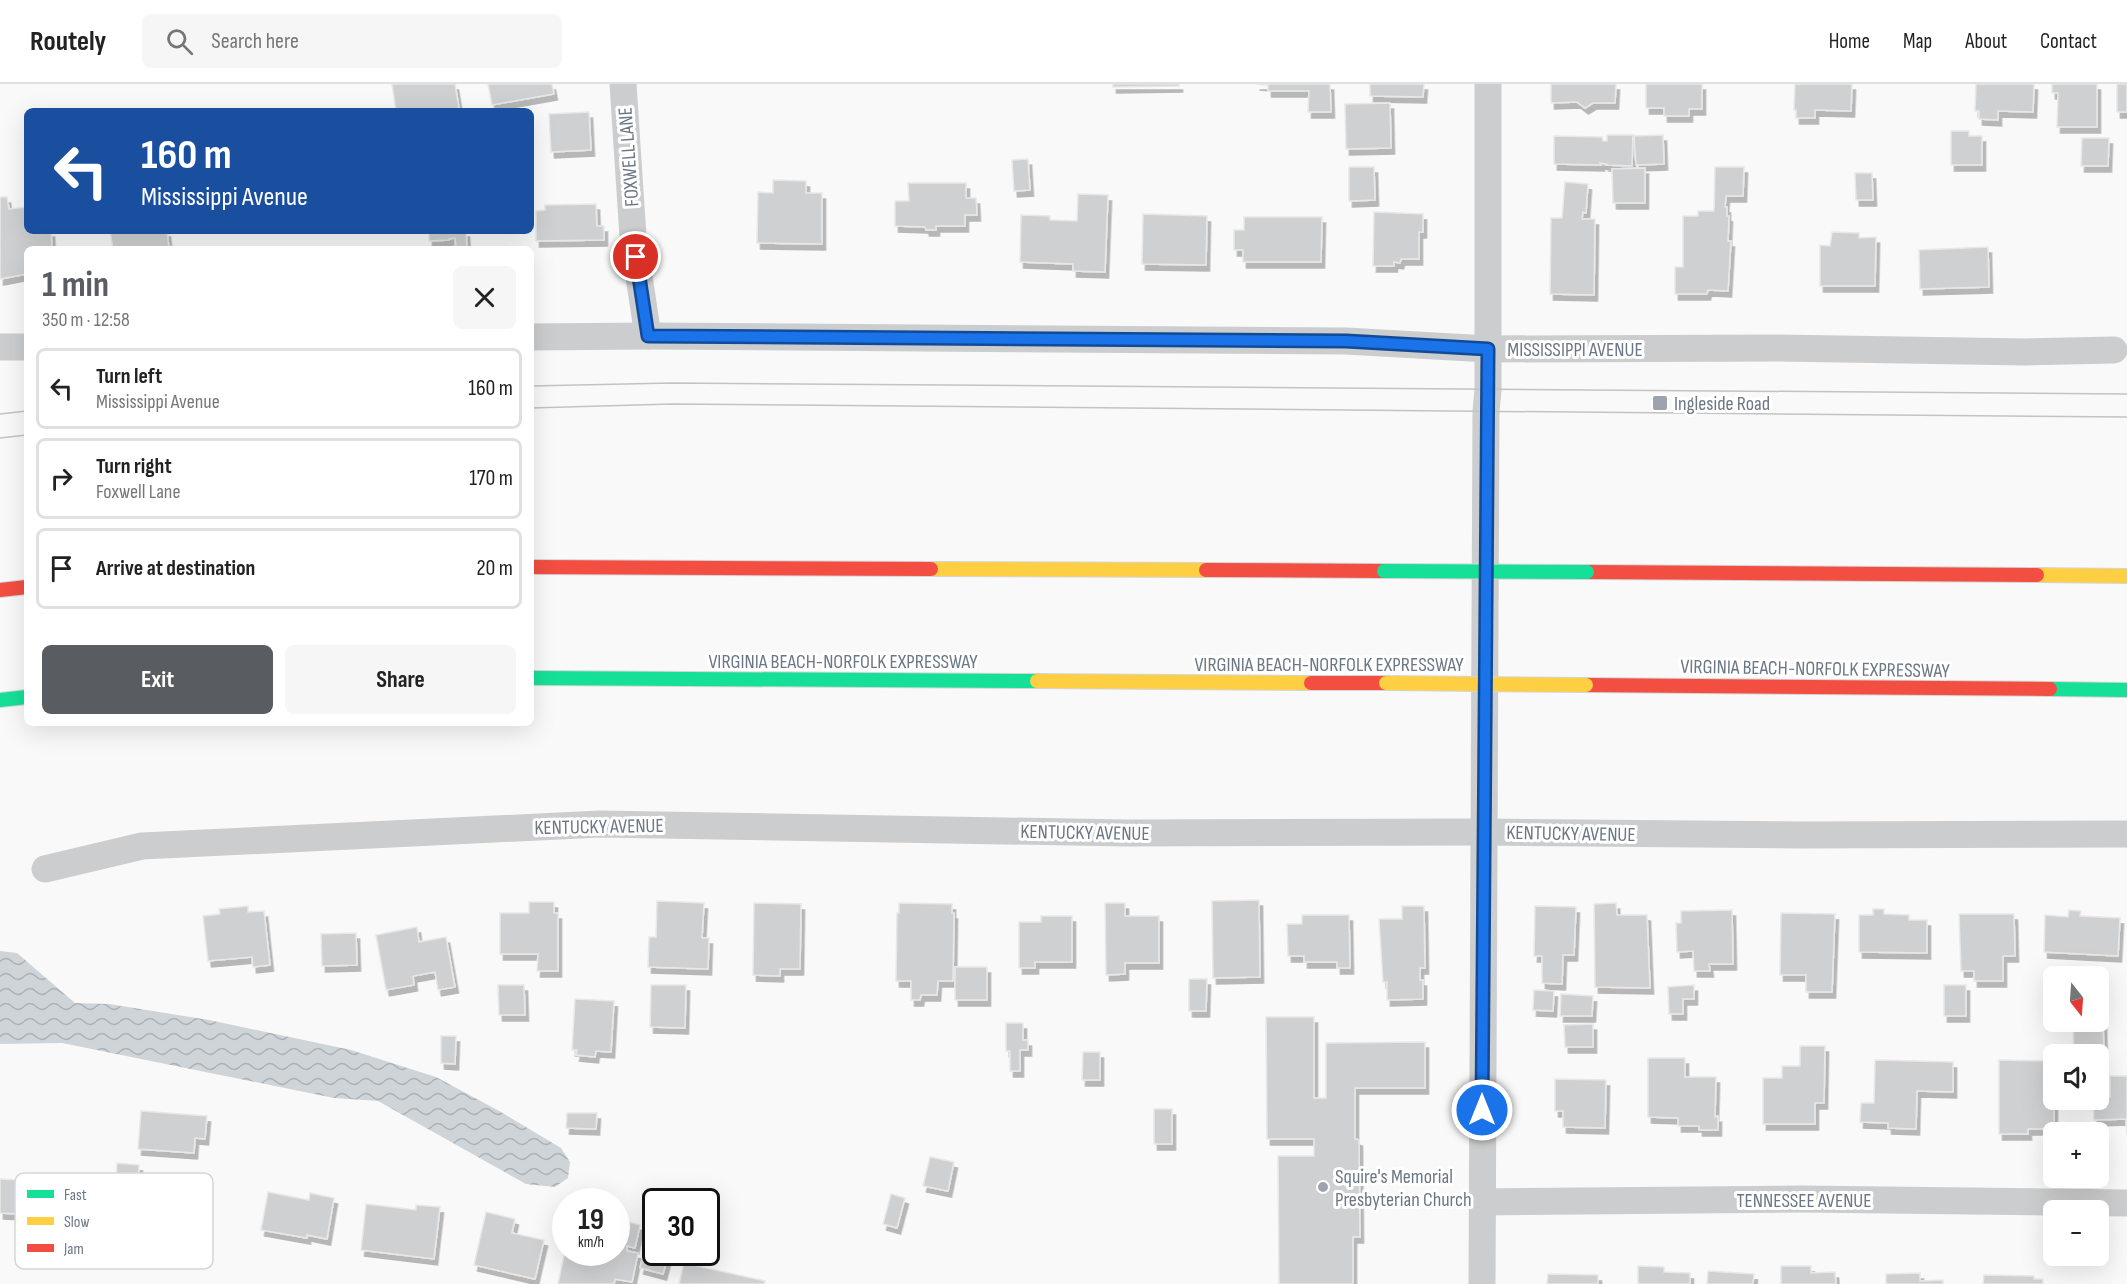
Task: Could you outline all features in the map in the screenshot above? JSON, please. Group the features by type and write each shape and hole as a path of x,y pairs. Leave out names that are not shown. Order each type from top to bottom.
{"highway":[{"path":"534,567 2127,576"},
{"path":"0,590 24,587"},
{"name":"VIRGINIA BEACH-NORFOLK EXPRESSWAY","path":"534,678 2127,690"},
{"path":"0,700 24,697"}],"street":[{"name":"FOXWELL LANE","path":"623,84 633,237 648,336"},
{"path":"1482,1284 1488,84"},
{"name":"MISSISSIPPI AVENUE","path":"534,337 1346,341 1488,349 1778,348 2026,352 2114,350"},
{"path":"0,347 24,346"},
{"name":"KENTUCKY AVENUE","path":"45,868 142,846 600,824 1127,833 2127,834"},
{"name":"TENNESSEE AVENUE","path":"1482,1202 1802,1199 2127,1203"}],"water":[{"path":"0,951 17,953 75,1003 109,1004 209,1020 351,1050 436,1077 561,1148 570,1162 568,1178 555,1187 526,1184 378,1101 334,1098 62,1043 0,1044"}],"building":[{"path":"392,84 455,84 459,108 396,108"},
{"path":"488,84 552,84 554,94 492,105"},
{"path":"1113,84 1179,84 1179,86 1113,87"},
{"path":"1256,84 1330,84 1331,112 1308,112 1309,91 1268,91 1268,85"},
{"path":"1370,84 1424,84 1423,97 1370,96"},
{"path":"1551,84 1616,84 1615,103 1593,103 1585,108 1577,102 1551,103"},
{"path":"1646,84 1702,84 1702,109 1689,109 1689,116 1664,116 1664,108 1646,108"},
{"path":"1795,84 1852,84 1851,111 1815,110 1815,118 1796,118"},
{"path":"1976,84 2034,84 2033,112 1998,111 1998,120 1979,119 1979,111 1975,111"},
{"path":"2052,84 2097,84 2097,127 2057,127 2058,93 2052,93"},
{"path":"2117,84 2127,84 2127,112 2117,112"},
{"path":"1390,103 1391,148 1346,149 1345,104"},
{"path":"589,112 591,150 551,152 549,114"},
{"path":"1951,131 1969,131 1969,136 1982,136 1982,165 1951,165"},
{"path":"1607,135 1633,135 1632,166 1600,163 1601,165 1554,164 1554,136 1602,137 1603,141 1607,141"},
{"path":"1663,135 1664,164 1636,165 1634,136"},
{"path":"2082,138 2109,138 2108,166 2081,166"},
{"path":"1028,159 1030,190 1014,191 1012,160"},
{"path":"1349,167 1374,167 1375,200 1349,201"},
{"path":"1715,167 1744,167 1743,196 1726,196 1725,207 1727,207 1727,216 1729,216 1728,241 1731,241 1728,291 1708,290 1707,294 1675,294 1675,267 1683,267 1683,216 1698,216 1698,211 1714,211"},
{"path":"1645,168 1645,203 1613,203 1612,169"},
{"path":"1855,173 1872,173 1873,200 1856,200"},
{"path":"773,180 806,181 806,193 822,193 822,244 757,243 758,192 773,193"},
{"path":"1565,182 1588,184 1586,213 1583,212 1582,219 1595,219 1594,295 1550,294 1551,218 1562,218"},
{"path":"908,183 966,183 966,198 976,198 977,215 965,215 965,226 936,226 936,230 926,230 925,227 895,226 895,201 909,201"},
{"path":"1078,194 1108,195 1105,272 1073,271 1073,264 1020,262 1021,215 1050,216 1050,220 1077,221"},
{"path":"0,197 7,197 9,209 24,207 24,234 51,234 52,246 24,246 24,275 0,279"},
{"path":"596,204 597,226 604,226 604,240 536,241 536,211 545,210 545,205"},
{"path":"1374,212 1423,214 1423,232 1419,232 1419,259 1401,259 1400,263 1394,262 1394,266 1373,266"},
{"path":"1143,214 1207,216 1206,265 1142,264"},
{"path":"1244,217 1322,217 1321,262 1243,262 1243,250 1234,250 1234,230 1244,230"},
{"path":"1832,232 1859,233 1859,238 1876,237 1875,286 1820,286 1820,245 1830,246"},
{"path":"110,234 167,234 169,246 112,246"},
{"path":"429,234 466,234 467,246 456,246 455,238 429,241"},
{"path":"1988,247 1989,287 1920,289 1919,250"},
{"path":"1259,900 1260,977 1213,978 1212,901"},
{"path":"657,901 704,903 702,938 709,938 708,969 648,967 649,937 656,937"},
{"path":"529,902 554,902 554,913 558,913 558,971 537,971 538,954 500,954 500,913 529,913"},
{"path":"754,903 801,904 800,969 780,969 780,976 753,975"},
{"path":"899,903 952,904 952,913 954,913 953,981 938,981 937,995 921,995 920,1000 911,1000 911,981 896,981"},
{"path":"1105,903 1125,903 1125,916 1159,916 1159,963 1125,963 1125,974 1106,975"},
{"path":"1616,903 1617,915 1647,915 1650,988 1595,987 1594,904"},
{"path":"248,906 248,912 264,911 270,965 253,967 252,957 208,961 203,916 220,914 219,909"},
{"path":"1402,906 1424,906 1425,968 1420,968 1420,980 1423,980 1423,999 1387,1000 1387,982 1383,982 1379,919 1402,919"},
{"path":"1535,906 1576,907 1574,955 1563,955 1562,984 1542,983 1542,956 1534,956"},
{"path":"1873,909 1884,909 1884,914 1909,915 1909,920 1927,920 1927,953 1859,952 1859,915 1873,915"},
{"path":"1732,910 1733,964 1709,964 1710,971 1694,971 1693,951 1677,952 1676,923 1681,923 1681,911"},
{"path":"2069,910 2081,911 2080,916 2120,918 2118,956 2044,952 2045,915 2068,917"},
{"path":"1781,913 1835,914 1832,992 1806,992 1806,975 1780,975"},
{"path":"1959,914 2014,914 2015,956 2003,956 2003,981 1974,981 1974,971 1961,971"},
{"path":"1302,915 1349,915 1350,968 1337,968 1337,962 1304,962 1304,956 1288,956 1287,924 1302,924"},
{"path":"1041,916 1072,916 1072,962 1035,962 1035,968 1019,968 1019,922 1041,922"},
{"path":"417,927 419,942 446,937 455,987 438,990 435,972 413,976 414,985 386,990 376,935"},
{"path":"356,933 357,965 322,966 321,934"},
{"path":"955,967 987,967 987,1000 955,1000"},
{"path":"1189,979 1207,979 1206,1011 1189,1011"},
{"path":"498,985 524,985 525,1015 499,1015"},
{"path":"651,985 686,985 685,1028 650,1027"},
{"path":"1694,985 1694,999 1683,999 1683,1014 1669,1014 1668,987"},
{"path":"1944,985 1966,985 1966,1016 1944,1016"},
{"path":"1534,990 1554,991 1553,1011 1533,1010"},
{"path":"1561,994 1593,996 1592,1016 1560,1016"},
{"path":"575,999 614,1001 611,1052 596,1051 595,1057 576,1055 577,1050 572,1050"},
{"path":"1266,1017 1314,1017 1314,1098 1326,1098 1326,1043 1425,1042 1425,1088 1355,1088 1355,1139 1359,1140 1360,1237 1353,1237 1353,1284 1279,1284 1278,1156 1314,1156 1314,1139 1267,1139"},
{"path":"1006,1023 1023,1023 1023,1040 1028,1040 1028,1050 1020,1050 1020,1071 1010,1071 1010,1051 1006,1051"},
{"path":"1593,1024 1593,1047 1565,1047 1564,1025"},
{"path":"2073,1032 2103,1032 2104,1044 2074,1044"},
{"path":"441,1036 456,1036 455,1064 441,1063"},
{"path":"1800,1046 1825,1046 1824,1103 1815,1103 1815,1124 1763,1124 1763,1078 1782,1078 1782,1066 1800,1066"},
{"path":"1083,1052 1100,1052 1100,1080 1082,1080"},
{"path":"1648,1058 1685,1058 1685,1077 1716,1077 1715,1117 1718,1116 1718,1130 1699,1130 1699,1126 1678,1126 1678,1118 1648,1117"},
{"path":"1875,1060 1953,1062 1953,1092 1917,1091 1916,1129 1888,1128 1888,1123 1860,1122 1861,1103 1874,1103"},
{"path":"1999,1060 2043,1061 2043,1110 2054,1110 2054,1122 2043,1122 2043,1129 2028,1129 2028,1134 1999,1134"},
{"path":"2110,1076 2127,1076 2127,1134 2126,1119 2094,1120 2094,1110 2109,1110"},
{"path":"1555,1079 1606,1080 1605,1128 1563,1127 1563,1111 1555,1111"},
{"path":"1154,1109 1172,1109 1172,1144 1154,1144"},
{"path":"141,1111 207,1116 205,1139 195,1138 194,1153 138,1149"},
{"path":"567,1113 597,1113 596,1129 566,1128"},
{"path":"930,1157 954,1162 948,1191 923,1186"},
{"path":"117,1163 139,1165 139,1173 116,1173"},
{"path":"0,1179 15,1180 15,1214 0,1213"},
{"path":"268,1192 309,1200 310,1193 334,1198 327,1239 261,1230"},
{"path":"891,1194 905,1198 897,1228 883,1224"},
{"path":"366,1204 416,1210 416,1205 440,1207 434,1259 361,1250"},
{"path":"486,1212 515,1219 512,1233 544,1240 535,1279 474,1265"},
{"path":"630,1222 640,1225 635,1248 630,1247"},
{"path":"630,1252 638,1253 632,1282 615,1279 614,1284 558,1284 562,1266 630,1266"},
{"path":"642,1260 642,1266 665,1266 663,1274 640,1268"},
{"path":"683,1266 698,1266 765,1281 764,1284 679,1284"},
{"path":"1638,1266 1664,1267 1664,1272 1690,1273 1690,1284 1638,1284"},
{"path":"1781,1266 1811,1266 1811,1273 1835,1272 1836,1284 1781,1284"},
{"path":"1708,1271 1754,1274 1753,1284 1707,1284"},
{"path":"1920,1273 1920,1281 1943,1280 1943,1284 1886,1284 1886,1274"},
{"path":"1548,1274 1598,1275 1598,1284 1547,1284"},
{"path":"1984,1275 2034,1276 2034,1279 2043,1279 2043,1284 1983,1284"}],"tram line":[{"path":"534,386 672,383 2127,394"},
{"path":"534,408 672,404 2127,417"},
{"path":"0,414 24,411"},
{"path":"0,438 24,435"}],"traffic: fast":[{"path":"1384,571 1587,572"},
{"path":"534,678 1037,681"},
{"path":"2050,689 2127,690"},
{"path":"0,700 24,697"}],"traffic: slow":[{"path":"931,569 1206,570"},
{"path":"2037,575 2127,576"},
{"path":"1037,681 1311,683"},
{"path":"1386,683 1586,685"}],"traffic: jam":[{"path":"534,567 931,569"},
{"path":"1206,570 1384,571"},
{"path":"1587,572 2037,575"},
{"path":"0,590 24,587"},
{"path":"1311,683 1386,683"},
{"path":"1586,685 2050,689"}],"place":[{"name":"Ingleside Road","path":"1660,403"},
{"name":"Squire's Memorial Presbyterian Church","path":"1323,1187"}],"route":[{"path":"636,257 648,336 1346,341 1488,349 1482,1110"}]}
